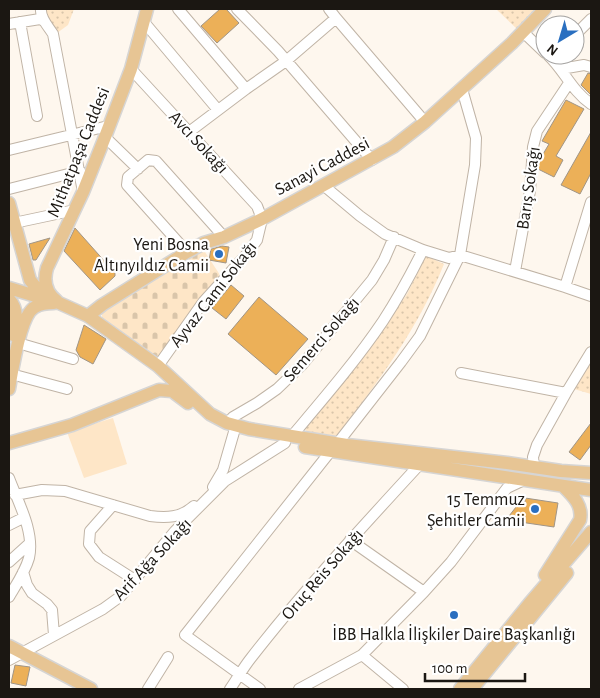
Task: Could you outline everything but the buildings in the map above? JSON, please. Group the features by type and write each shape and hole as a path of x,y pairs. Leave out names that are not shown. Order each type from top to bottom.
{"main road":[{"name":"Mithatpaşa Caddesi","path":"59,303 48,292 44,278 50,258 75,210 107,131 130,69 147,9"},
{"name":"Sanayi Caddesi","path":"88,316 102,305 187,252 262,219 393,147 426,122 523,32 545,9"},
{"path":"10,212 26,270 30,280 38,290 59,303 88,316 158,366 210,414 231,427"},
{"path":"9,355 16,321 14,292 22,283 26,270"},
{"path":"14,292 59,303"},
{"path":"9,390 24,321 33,308 44,304 59,303"},
{"path":"147,394 155,384 159,374 158,366"},
{"path":"11,443 72,425 159,390 172,391 217,426 249,429 289,440 421,463 507,483 524,480 591,490"},
{"path":"333,448 591,473"},
{"path":"529,604 534,591 580,520 579,506 574,497 563,486"},
{"path":"460,689 591,532"},
{"path":"472,689 591,544"},
{"path":"9,646 91,689"}],"street":[{"path":"41,9 40,13 53,34 83,192"},
{"path":"178,9 246,89"},
{"path":"236,9 286,61 372,160"},
{"path":"329,9 426,122"},
{"path":"189,132 286,61 336,18"},
{"path":"9,24 40,19 44,21"},
{"path":"20,22 37,116"},
{"path":"144,22 218,110"},
{"path":"523,32 535,43"},
{"path":"562,69 589,63"},
{"path":"558,65 569,83 581,97 591,104"},
{"name":"Avcı Sokağı","path":"130,69 257,206 262,219"},
{"name":"Barış Sokağı","path":"515,271 530,191 533,147 537,131 569,83"},
{"path":"260,689 185,635 420,336 460,255 475,165 476,147 476,138 462,88"},
{"path":"9,150 72,135 107,131 138,169"},
{"path":"187,252 127,185 128,177 148,160 156,161 224,237"},
{"path":"9,189 80,171"},
{"path":"323,185 360,216 386,234 423,250 449,258 460,255 591,296"},
{"path":"565,287 591,202"},
{"path":"10,212 75,210"},
{"name":"Ayvaz Cami Sokağı","path":"158,366 204,301 250,250 257,240 262,219"},
{"name":"Semerci Sokağı","path":"231,427 233,417 257,404 277,389 302,365 372,280 384,260 394,237"},
{"name":"Arif Ağa Sokağı","path":"9,660 103,609 121,596 175,531 225,481 289,440 347,371 384,320 406,284 423,250"},
{"path":"18,343 73,359"},
{"path":"534,467 533,457 537,445 591,352"},
{"path":"461,373 566,393"},
{"path":"11,374 67,389"},
{"path":"15,496 42,490 65,491 150,516 164,518 179,516 190,510 218,481 230,449 231,427"},
{"name":"Oruç Reis Sokağı","path":"230,689 268,637 350,540 421,463"},
{"path":"9,478 24,518 30,543 28,560 9,597"},
{"path":"299,689 362,655 451,562 507,483"},
{"path":"113,505 90,531 89,544 99,557 135,580"},
{"path":"9,525 24,518"},
{"path":"350,540 424,592"},
{"path":"9,562 30,543"},
{"path":"23,572 32,593 52,610 54,635"},
{"path":"362,655 403,689"},
{"path":"148,689 168,657"}],"green space":[{"path":"44,9 74,9 68,25 57,33 44,13"},
{"path":"496,9 538,9 517,29"},
{"path":"203,249 220,275 193,307 171,341 157,358 102,318 102,310"},
{"path":"426,256 444,264 423,310 397,353 338,434 333,438 307,433 305,427 368,351 407,294"},
{"path":"591,357 591,394 574,389"},
{"path":"113,418 127,464 84,478 67,432"}],"place":[{"name":"Yeni Bosna Altınyıldız Camii","path":"219,254"},
{"name":"15 Temmuz Şehitler Camii","path":"535,509"},
{"name":"İBB Halkla İlişkiler Daire Başkanlığı","path":"454,615"}]}
